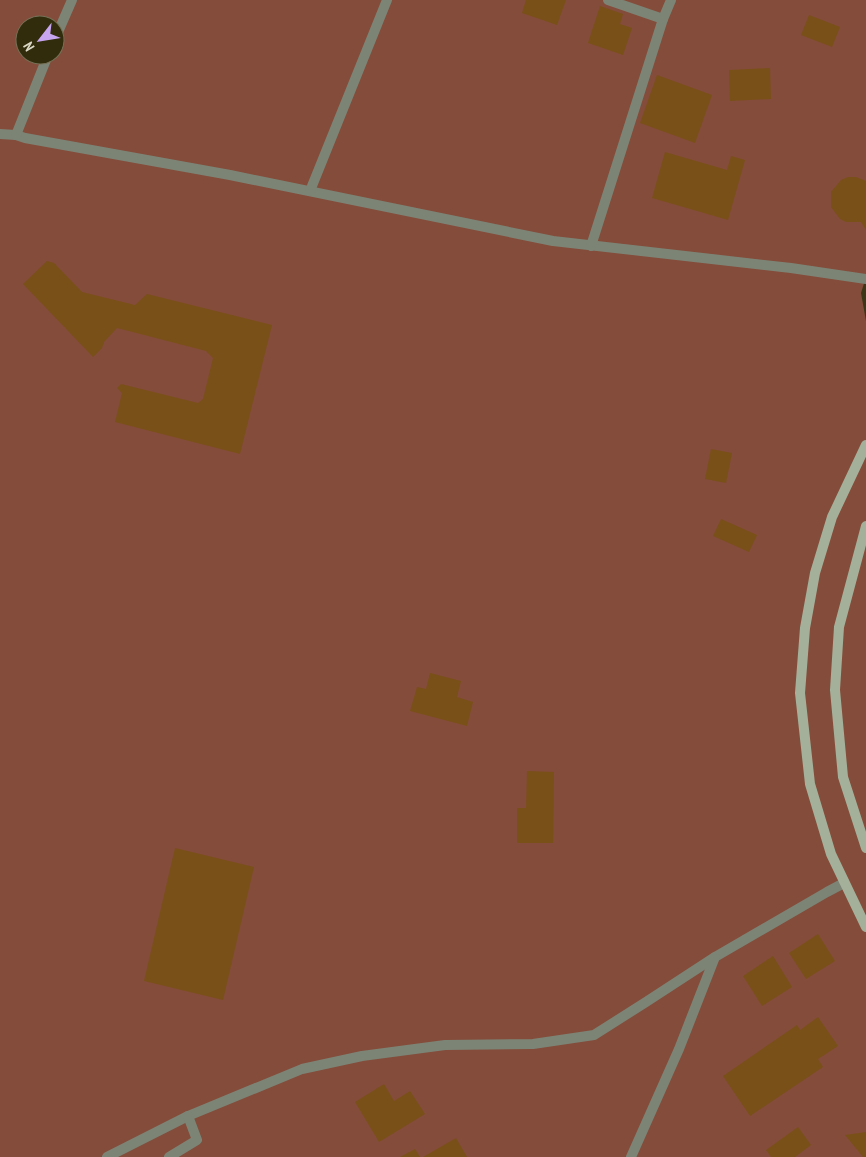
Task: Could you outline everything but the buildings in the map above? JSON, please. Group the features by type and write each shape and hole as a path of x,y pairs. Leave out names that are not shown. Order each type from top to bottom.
{"main road":[{"path":"866,445 832,517 815,573 805,628 800,693 810,784 832,854 866,927"},
{"path":"866,526 839,627 835,690 843,777 866,848"}],"street":[{"path":"65,16 72,0"},
{"path":"310,191 387,0"},
{"path":"608,0 663,19"},
{"path":"591,246 663,19 671,0"},
{"path":"16,135 44,65"},
{"path":"0,134 16,135 230,175 553,241 791,268 866,279"},
{"path":"107,1157 188,1116 302,1068 362,1056 444,1045 533,1044 594,1035 715,957 844,883"},
{"path":"631,1157 679,1050 715,957"},
{"path":"168,1157 197,1140 188,1116"}],"shaded area":[{"path":"0,0 866,0 866,277 861,293 866,321 866,1157 0,1157"}]}
